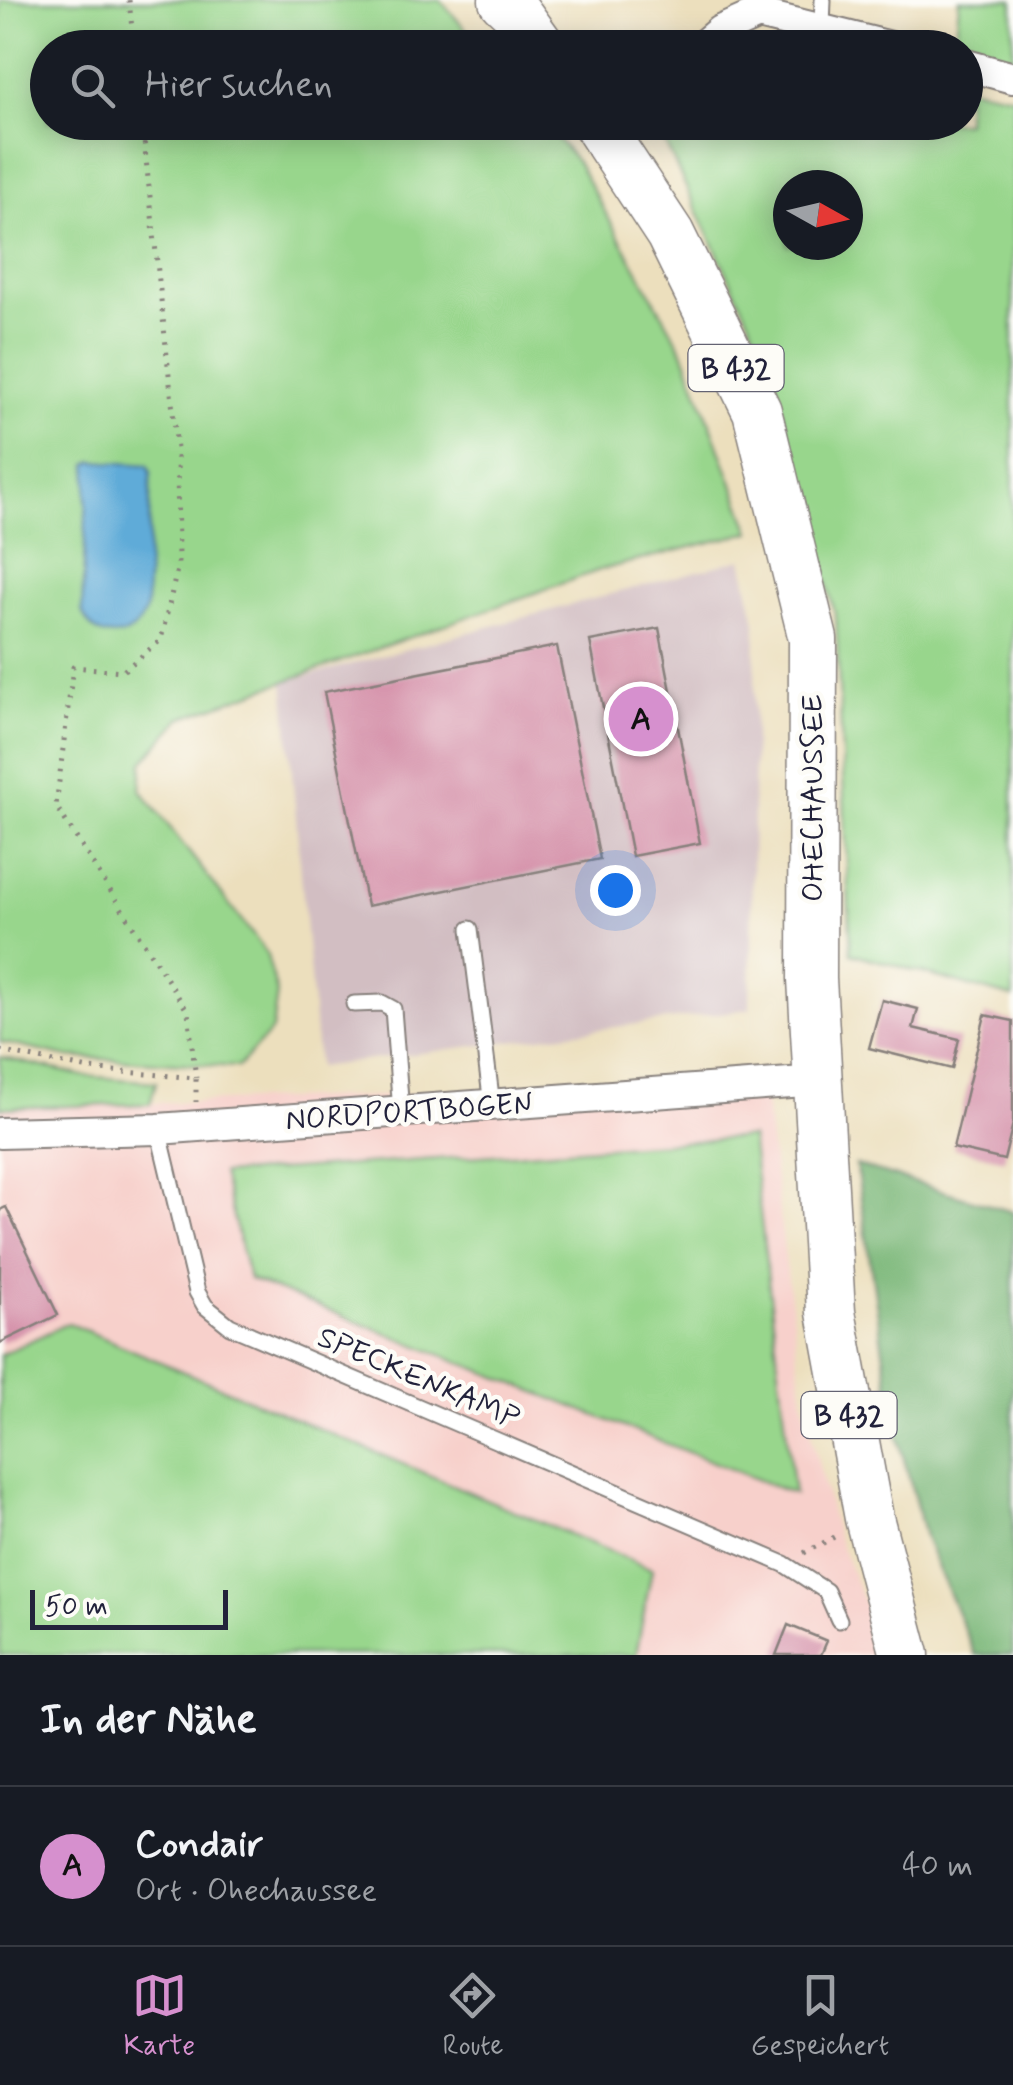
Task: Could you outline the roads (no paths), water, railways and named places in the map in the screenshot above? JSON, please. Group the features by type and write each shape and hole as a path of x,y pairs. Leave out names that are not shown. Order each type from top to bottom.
{"main road":[{"path":"502,0 529,30"},
{"name":"OHECHAUSSEE","path":"608,140 670,234 757,411 813,638 812,964 830,1312 869,1518 905,1655"},
{"name":"OHECHAUSSEE","path":"869,1518 940,1655"}],"street":[{"path":"725,30 758,14 822,14 856,30"},
{"path":"983,70 1013,78"},
{"name":"NORDPORTBOGEN","path":"0,1133 158,1129 818,1081"}],"lane":[{"path":"470,929 492,1105"},
{"path":"354,1004 382,1003 392,1009 401,1112"},
{"name":"SPECKENKAMP","path":"158,1129 197,1292 215,1316 266,1342 784,1564 826,1590 840,1620"}],"water":[{"path":"93,461 148,465 151,472 146,609 133,629 115,636 96,630 82,611 88,464"}],"place":[{"name":"Condair","path":"641,719"}]}
